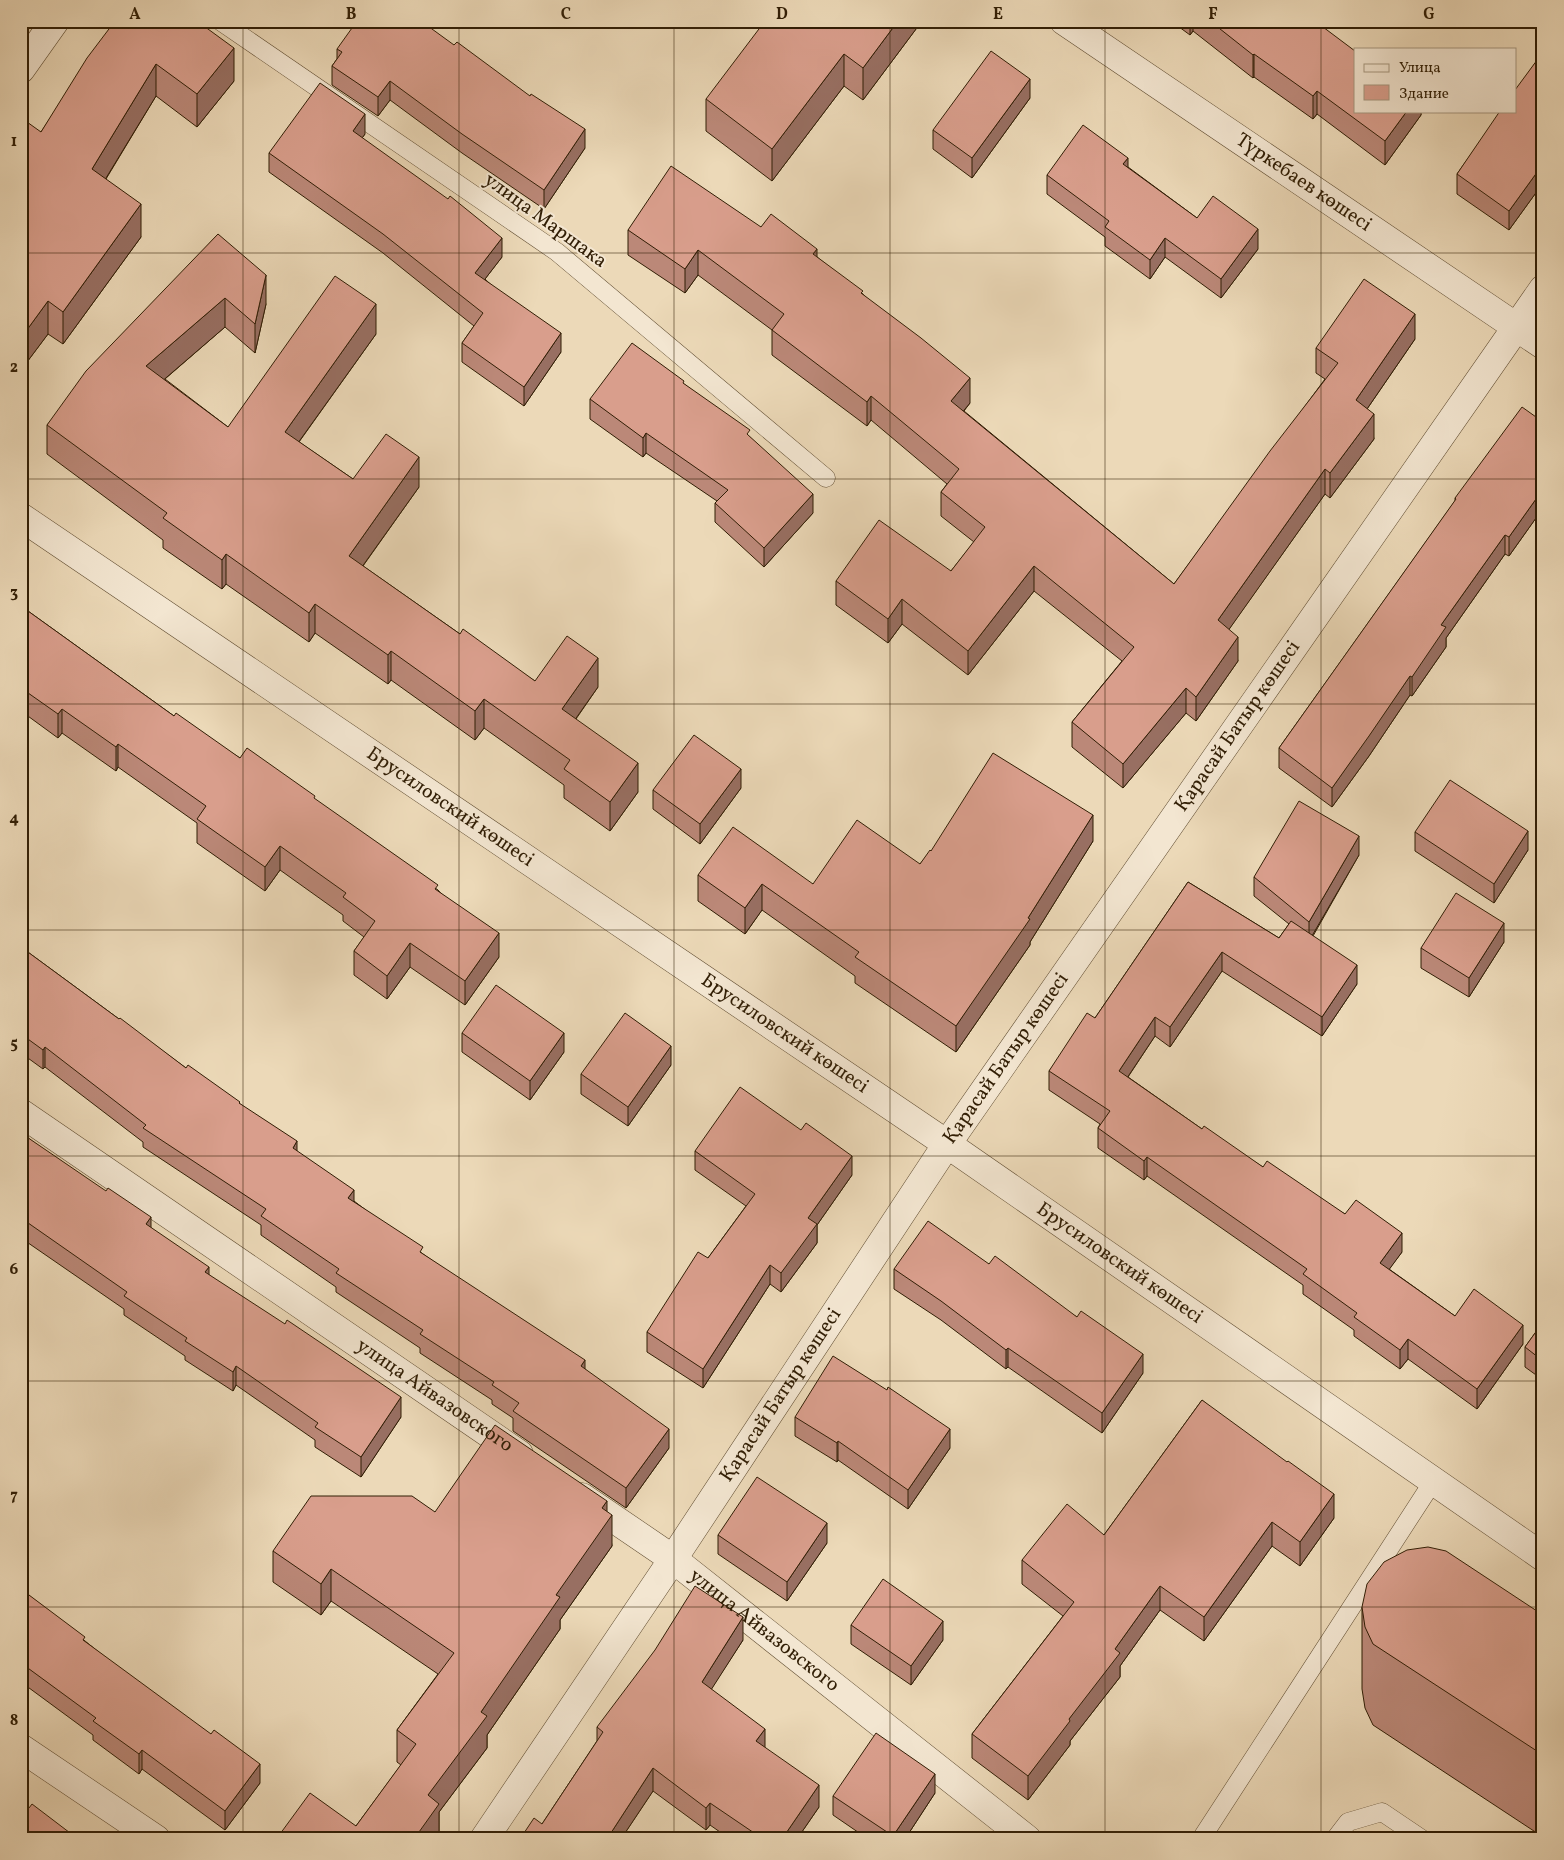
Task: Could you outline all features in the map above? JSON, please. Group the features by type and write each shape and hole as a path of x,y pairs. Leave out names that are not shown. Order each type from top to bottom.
{"street":[{"path":"21,69 55,21"},
{"name":"Түркебаев көшесі","path":"1064,21 1543,345"},
{"name":"Қарасай Батыр көшесі","path":"484,1839 673,1559 947,1144 1543,289"},
{"name":"Брусиловский көшесі","path":"21,517 947,1144 1543,1557"},
{"name":"улица Айвазовского","path":"21,1113 673,1559 1027,1839"},
{"path":"21,1748 156,1839"}],"lane":[{"name":"улица Маршака","path":"220,21 558,252 826,478"},
{"path":"1201,1839 1434,1480"},
{"path":"1335,1839 1348,1822 1382,1812 1422,1839"}],"building":[{"path":"115,21 197,21 234,48 197,94 156,64 92,169 141,204 63,312 48,301 21,338 21,130 27,122 41,132 87,58"},
{"path":"357,21 421,21 454,45 457,42 530,96 531,94 585,129 544,190 462,134 390,81 378,97 332,66 342,52 337,49"},
{"path":"765,21 898,21 863,68 844,54 772,149 706,99"},
{"path":"1210,21 1315,21 1354,50 1354,112 1406,112 1385,141 1317,91 1313,96 1253,55"},
{"path":"991,51 1030,79 972,158 933,130"},
{"path":"1543,52 1543,164 1509,211 1457,174 1499,112 1516,112 1516,89"},
{"path":"320,83 365,114 353,131 448,199 450,196 502,238 475,273 561,333 524,387 462,343 483,313 383,234 269,153"},
{"path":"1083,125 1128,158 1123,164 1197,218 1213,196 1258,229 1221,279 1165,238 1150,260 1105,227 1109,221 1047,175"},
{"path":"671,166 761,227 771,214 817,249 813,254 863,291 861,293 970,378 951,401 1174,584 1270,451 1338,363 1316,348 1364,279 1415,314 1356,400 1374,414 1330,473 1325,469 1218,620 1238,637 1196,697 1186,688 1123,764 1072,722 1134,647 1034,566 968,651 902,599 888,619 836,581 879,520 951,571 985,527 941,492 959,469 871,396 867,402 772,330 784,314 698,250 685,269 628,230"},
{"path":"218,234 266,275 255,324 225,298 146,366 228,427 335,276 376,304 285,432 353,479 386,434 419,457 349,556 460,634 463,629 535,681 567,636 598,658 562,709 638,763 610,802 564,769 570,760 484,699 475,711 391,651 388,655 315,604 309,613 226,554 222,560 163,518 167,513 47,425 86,371"},
{"path":"632,343 684,381 683,383 750,430 747,434 813,494 764,548 715,503 728,490 646,433 643,438 590,399"},
{"path":"1522,407 1543,422 1543,504 1536,499 1509,537 1505,535 1441,625 1446,627 1412,677 1410,676 1332,788 1279,748 1455,498"},
{"path":"21,606 174,716 176,713 240,758 247,748 315,796 314,798 438,885 435,889 499,933 465,981 410,943 387,976 354,951 375,921 343,897 346,893 280,846 265,867 197,819 206,806 118,744 116,747 62,709 58,714 21,688"},
{"path":"694,735 741,769 700,824 653,790"},
{"path":"993,753 1093,815 1028,918 1030,919 956,1026 855,957 859,952 762,884 745,908 698,875 733,827 813,884 857,820 920,864 931,851"},
{"path":"1450,780 1528,831 1494,884 1415,832"},
{"path":"1299,801 1359,836 1309,922 1254,877"},
{"path":"1188,882 1279,938 1291,921 1357,965 1322,1017 1222,952 1170,1027 1155,1017 1119,1071 1202,1129 1204,1126 1263,1167 1267,1161 1345,1214 1356,1200 1402,1233 1380,1263 1455,1316 1474,1289 1523,1325 1477,1389 1408,1339 1400,1350 1354,1317 1357,1313 1303,1274 1307,1269 1147,1157 1144,1161 1098,1128 1110,1111 1049,1071 1087,1013 1095,1018"},
{"path":"1456,893 1504,923 1469,978 1421,948"},
{"path":"21,947 186,1068 188,1065 239,1103 297,1141 293,1148 354,1190 348,1198 423,1247 420,1252 585,1360 581,1366 669,1429 626,1488 513,1411 519,1403 492,1385 494,1382 420,1334 423,1330 336,1273 339,1269 261,1216 266,1209 143,1128 146,1125 45,1047 43,1050 21,1034"},
{"path":"496,985 564,1033 530,1081 462,1033"},
{"path":"1543,999 1543,1011 1538,1008"},
{"path":"625,1013 671,1046 628,1107 581,1074"},
{"path":"740,1087 801,1130 806,1123 852,1156 808,1218 817,1224 781,1273 770,1265 703,1369 647,1332 698,1252 708,1258 755,1194 695,1151"},
{"path":"21,1133 106,1191 108,1188 151,1217 146,1224 209,1267 205,1272 285,1324 287,1320 401,1397 361,1457 315,1427 318,1423 236,1366 233,1372 185,1341 187,1338 124,1296 127,1292 21,1218"},
{"path":"928,1221 989,1264 995,1256 1077,1317 1081,1311 1143,1354 1102,1413 1008,1348 1006,1350 941,1301 894,1269"},
{"path":"1543,1322 1543,1361 1525,1347"},
{"path":"833,1356 887,1390 888,1387 950,1429 908,1490 838,1441 837,1443 795,1417"},
{"path":"1202,1400 1334,1494 1300,1542 1272,1522 1204,1617 1160,1586 1115,1649 1120,1653 1028,1776 972,1734 1074,1602 1022,1560 1067,1504 1104,1535"},
{"path":"495,1425 607,1501 602,1508 612,1515 556,1595 560,1597 481,1712 487,1716 428,1795 439,1804 414,1839 286,1839 280,1834 310,1793 356,1826 416,1744 397,1730 454,1653 331,1569 321,1584 273,1551 311,1496 412,1496 435,1512"},
{"path":"757,1477 827,1523 787,1582 718,1535"},
{"path":"1428,1547 1446,1551 1543,1615 1543,1755 1373,1644 1365,1627 1362,1607 1367,1584 1384,1562 1407,1550"},
{"path":"883,1579 943,1621 911,1666 851,1625"},
{"path":"695,1586 743,1617 702,1682 765,1729 756,1741 819,1785 782,1839 763,1839 710,1803 706,1808 653,1768 607,1839 520,1839 534,1818 542,1824 603,1732 597,1727 655,1650"},
{"path":"21,1589 85,1637 83,1640 211,1734 214,1730 260,1764 225,1811 142,1750 139,1754 93,1721 96,1718 21,1663"},
{"path":"876,1733 935,1774 893,1836 833,1796"},
{"path":"21,1802 29,1808 32,1804 78,1839 21,1839"}]}
